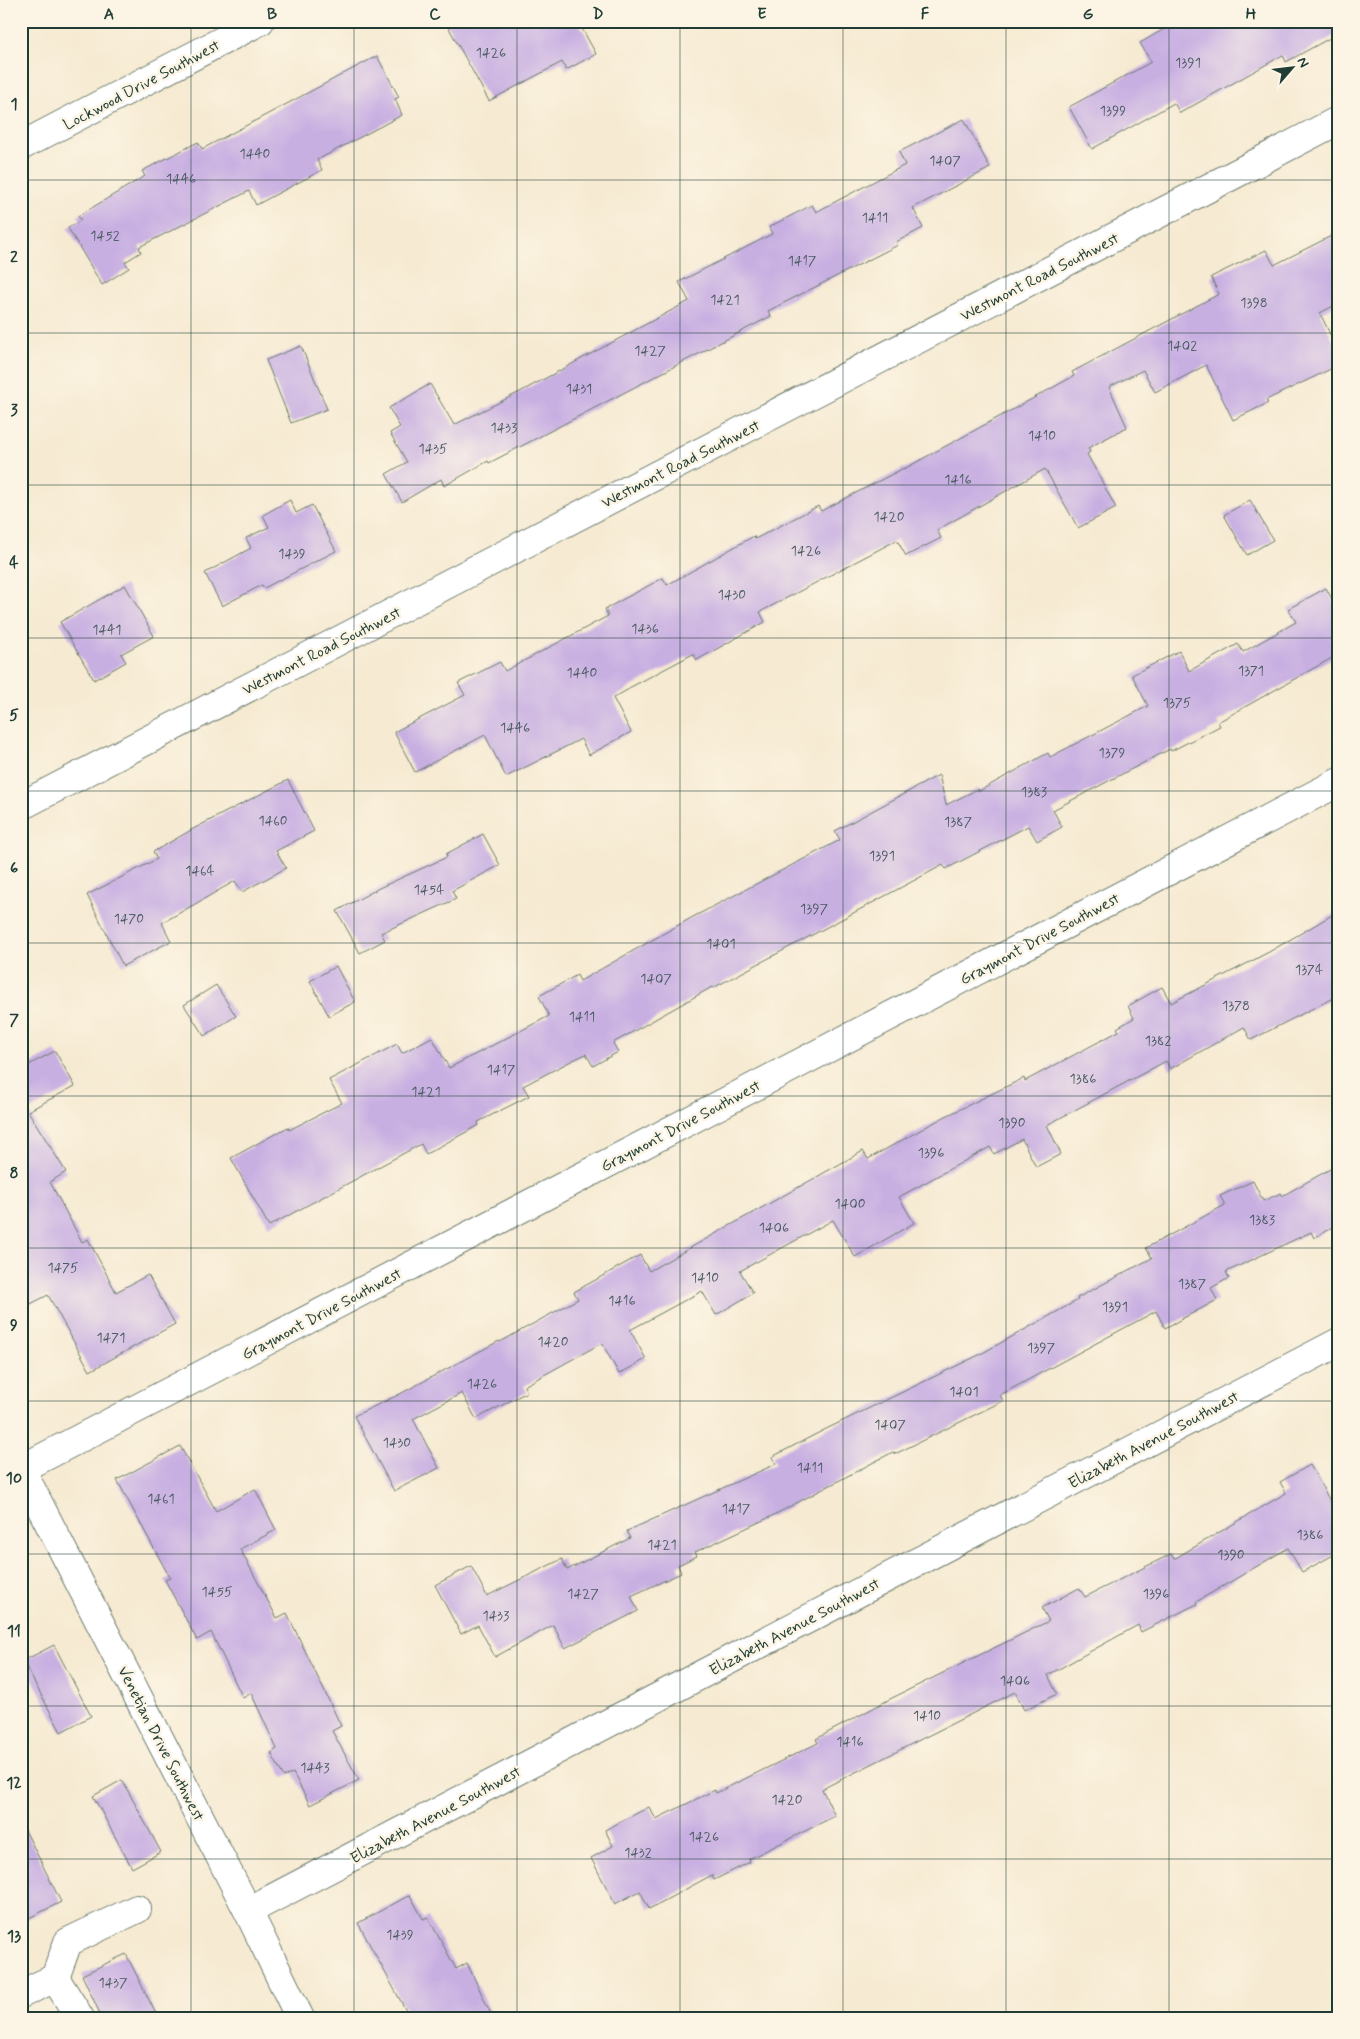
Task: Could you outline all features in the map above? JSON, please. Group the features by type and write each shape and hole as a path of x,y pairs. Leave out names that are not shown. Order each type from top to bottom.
{"street":[{"name":"Lockwood Drive Southwest","path":"21,146 260,21"},
{"name":"Westmont Road Southwest","path":"21,806 1339,120"},
{"name":"Graymont Drive Southwest","path":"21,1469 1339,782"},
{"name":"Elizabeth Avenue Southwest","path":"248,1911 1339,1342"},
{"name":"Venetian Drive Southwest","path":"21,1469 248,1911 300,2018"},
{"path":"21,1994 56,1978 68,1942 137,1910"},
{"path":"56,1978 80,2018"}],"building":[{"path":"445,21 578,21 596,54 566,70 562,62 489,101"},
{"path":"1178,21 1339,21 1339,33 1286,62 1283,55 1180,113 1174,103 1092,149 1069,107 1151,62 1140,43"},
{"path":"377,56 399,97 395,99 402,115 317,160 322,170 256,205 249,191 139,247 141,252 125,262 129,268 102,285 68,228 81,220 78,216 145,176 142,171 198,142 202,149"},
{"path":"964,119 990,168 913,208 923,228 896,242 898,245 768,311 771,316 489,463 488,461 444,486 441,479 402,502 386,474 407,462 390,433 400,427 389,408 430,384 454,425 520,392 689,301 679,282 772,234 769,227 812,205 816,212 905,165 899,152"},
{"path":"1339,232 1339,303 1320,313 1339,353 1339,365 1266,400 1268,403 1233,420 1206,365 1155,392 1143,370 1109,387 1127,427 1088,448 1090,452 1087,454 1116,508 1078,528 1045,469 937,530 941,538 906,556 897,540 760,612 765,622 697,660 693,654 613,698 631,732 589,755 581,739 506,777 485,735 415,772 394,732 465,695 458,683 500,662 505,671 608,616 605,609 663,578 667,585 754,536 755,539 818,506 821,511 904,469 1074,376 1072,372 1219,294 1211,277 1266,250 1274,265"},
{"path":"301,346 327,409 291,423 266,360"},
{"path":"290,500 296,513 312,505 336,551 264,588 262,585 222,606 205,573 251,548 246,538 269,527 263,515"},
{"path":"1250,500 1273,540 1247,555 1224,515"},
{"path":"125,585 154,636 121,654 126,662 94,680 60,622"},
{"path":"1326,588 1339,612 1339,654 1218,722 1220,726 1171,751 1170,749 1053,810 1062,827 1037,841 1028,826 946,869 943,865 712,987 613,1043 618,1052 593,1066 586,1054 573,1060 523,1086 529,1096 478,1122 479,1125 426,1154 421,1144 269,1226 231,1158 288,1127 289,1130 342,1103 329,1080 397,1044 402,1053 432,1037 449,1068 549,1016 539,996 577,975 580,981 691,918 840,840 835,831 939,775 946,805 978,789 979,791 1048,753 1050,757 1148,706 1132,675 1179,651 1189,671 1238,644 1243,652 1296,622 1288,609"},
{"path":"288,780 314,831 276,851 286,868 242,892 235,881 162,923 171,941 123,966 87,895 157,859 153,852 193,829"},
{"path":"483,834 500,865 452,891 456,899 381,933 385,940 360,953 337,911 379,888 447,857 446,854"},
{"path":"1339,911 1339,995 1251,1040 1244,1027 1170,1069 1166,1061 1047,1125 1061,1154 1036,1167 1022,1139 994,1154 990,1147 899,1197 914,1223 855,1257 833,1220 740,1271 753,1293 716,1315 702,1291 630,1330 646,1359 619,1374 602,1343 524,1386 527,1392 476,1419 462,1393 413,1419 439,1468 394,1491 354,1416 500,1342 578,1299 574,1292 640,1255 649,1271 863,1151 868,1159 944,1117 1024,1078 1025,1081 1119,1031 1117,1028 1134,1018 1128,1006 1162,987 1171,1003 1269,952"},
{"path":"336,966 355,1002 329,1016 310,981"},
{"path":"216,985 236,1016 204,1036 184,1005"},
{"path":"55,1051 75,1086 28,1111 66,1172 50,1182 82,1242 88,1239 116,1292 148,1275 175,1324 90,1371 48,1295 21,1309 21,1069"},
{"path":"1339,1164 1339,1223 1314,1238 1311,1232 1226,1272 1229,1278 1211,1288 1217,1300 1165,1328 1156,1311 1000,1395 1003,1401 895,1454 893,1452 770,1517 695,1552 697,1556 678,1565 681,1573 631,1596 638,1611 565,1648 553,1625 495,1657 478,1625 461,1634 435,1585 471,1566 487,1596 562,1559 567,1570 630,1538 627,1531 776,1464 772,1457 979,1355 1078,1300 1077,1298 1152,1258 1146,1248 1225,1205 1220,1196 1253,1181 1263,1201 1281,1193 1282,1196"},
{"path":"180,1446 216,1511 255,1489 276,1530 240,1549 277,1618 287,1613 341,1726 332,1731 359,1780 310,1805 293,1773 284,1777 271,1753 277,1749 251,1693 243,1698 211,1632 197,1640 165,1580 170,1578 117,1480"},
{"path":"1310,1465 1339,1517 1339,1552 1302,1572 1288,1548 1196,1602 1197,1604 1141,1632 1138,1625 1048,1675 1057,1694 1024,1710 1015,1692 822,1789 835,1816 749,1859 750,1862 714,1880 712,1875 649,1909 640,1891 615,1904 591,1858 613,1846 605,1830 649,1807 656,1819 715,1790 716,1793 818,1743 816,1739 890,1699 1049,1621 1042,1608 1079,1588 1085,1597 1171,1554 1174,1559 1286,1493 1280,1482"},
{"path":"54,1645 91,1716 61,1732 23,1661"},
{"path":"122,1780 161,1852 132,1868 93,1796"},
{"path":"21,1822 61,1902 21,1922"},
{"path":"410,1895 423,1919 428,1917 456,1969 467,1963 493,2018 410,2018 358,1923"},
{"path":"126,1954 158,2018 102,2018 82,1975"}]}
